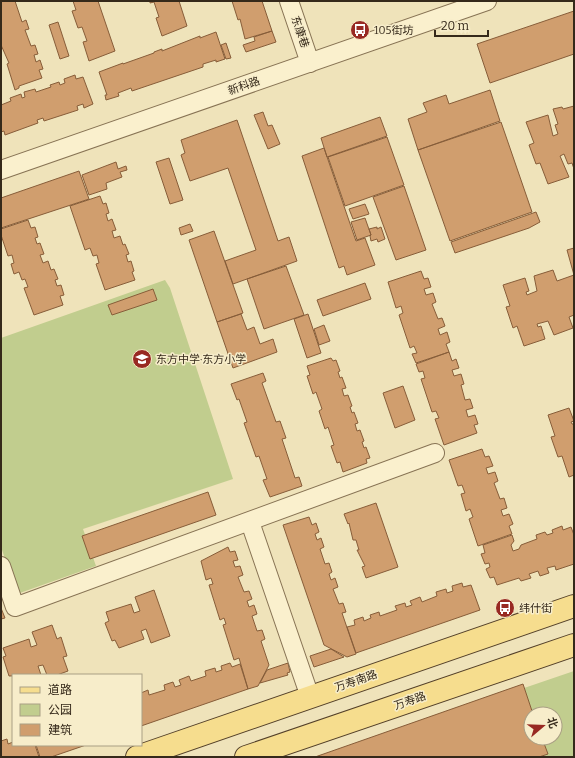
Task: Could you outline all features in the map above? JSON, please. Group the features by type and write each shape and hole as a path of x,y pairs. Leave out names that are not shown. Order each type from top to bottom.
{"main road":[{"name":"万寿南路","path":"137,757 574,606"},
{"name":"万寿路","path":"246,757 574,645"},
{"path":"172,757 235,723"}],"street":[{"name":"东康巷","path":"289,1 310,63"},
{"name":"新科路","path":"1,170 487,1"},
{"path":"1,566 15,607 435,453"},
{"path":"250,522 310,697"}],"green space":[{"path":"165,280 170,288 233,479 83,529 96,566 17,594 1,547 1,338"},
{"path":"574,671 574,757 322,757"}],"building":[{"path":"1,1 15,1 22,22 26,20 29,29 25,30 31,46 35,45 38,54 34,55 36,62 40,60 43,69 39,70 42,78 19,86 19,88 15,90 7,64 9,63 1,45"},
{"path":"73,1 98,1 115,51 89,61 83,42 87,41 82,27 78,28 72,11 76,10"},
{"path":"150,1 179,1 187,26 162,36 156,18 159,17 154,2 150,3"},
{"path":"232,1 262,1 272,31 245,39 240,19 238,20"},
{"path":"574,11 574,54 490,83 477,44"},
{"path":"58,22 69,56 60,59 49,25"},
{"path":"272,31 276,42 246,52 243,45 255,41 254,37"},
{"path":"216,32 225,59 203,64 203,67 132,91 131,88 118,93 119,96 106,100 105,95 107,95 99,72 162,49 162,51 200,36 200,38"},
{"path":"226,43 231,58 226,59 221,45"},
{"path":"75,75 76,79 83,77 93,104 84,108 83,104 77,106 78,110 44,121 43,118 37,120 38,123 5,135 4,131 1,132 1,105 11,101 10,98 21,94 22,98 25,97 24,92 35,89 36,92 51,87 50,85 59,82 60,85 65,83 64,79"},
{"path":"490,90 500,121 418,150 408,119 427,112 423,103 446,95 449,104"},
{"path":"574,106 574,169 572,163 568,164 564,154 560,156 569,177 548,184 540,163 536,164 529,145 534,143 526,122 548,115 553,136 558,134 555,125 558,124 553,109 562,107 563,109"},
{"path":"263,112 268,126 272,125 280,144 268,149 254,115"},
{"path":"380,117 387,136 327,157 321,138"},
{"path":"237,120 278,241 289,237 297,261 233,284 225,261 256,250 228,168 190,181 181,155 185,153 181,140"},
{"path":"501,122 532,212 450,241 418,150"},
{"path":"387,137 404,185 345,206 328,157"},
{"path":"324,148 356,241 365,238 375,265 347,275 344,266 339,268 302,156"},
{"path":"169,158 183,200 170,204 156,162"},
{"path":"116,162 118,169 126,166 127,170 120,172 122,177 106,183 107,189 89,195 82,175"},
{"path":"79,171 89,199 1,228 1,198"},
{"path":"404,186 426,250 396,260 373,197"},
{"path":"100,196 103,204 106,203 109,213 106,214 108,221 112,219 116,230 112,231 114,238 120,236 123,245 125,244 129,254 126,255 128,262 131,261 134,271 132,272 135,280 105,290 96,264 99,263 97,255 93,256 90,248 85,250 70,206"},
{"path":"365,204 369,214 353,219 349,209"},
{"path":"536,212 540,222 529,228 455,253 451,242"},
{"path":"365,218 371,235 357,240 351,222"},
{"path":"28,220 31,228 35,227 38,237 35,238 37,244 40,243 44,254 40,255 43,263 48,261 51,270 54,269 58,279 55,280 57,286 61,285 64,295 60,296 63,305 34,315 24,288 28,287 25,279 22,280 19,272 14,274 11,264 14,263 12,255 8,256 1,235 1,229"},
{"path":"190,224 193,231 181,235 179,228"},
{"path":"377,227 377,229 381,227 385,239 378,242 377,239 371,241 369,229"},
{"path":"214,231 243,313 217,322 189,240"},
{"path":"574,248 574,275 567,250"},
{"path":"286,266 304,315 264,329 247,279"},
{"path":"553,270 557,281 574,275 574,315 569,317 573,328 554,335 548,321 537,324 538,327 541,326 545,339 524,346 517,326 513,328 506,307 510,306 503,285 525,278 529,291 526,292 527,295 537,291 534,276"},
{"path":"421,271 424,279 428,278 431,287 424,289 426,295 433,293 436,302 432,304 438,319 442,318 445,326 438,329 440,335 447,332 450,342 446,344 449,352 416,363 412,354 417,353 414,346 410,348 399,315 403,313 401,306 396,308 388,282"},
{"path":"365,283 371,299 323,316 317,300"},
{"path":"153,289 157,300 112,315 108,305"},
{"path":"241,314 247,330 254,327 260,344 273,339 277,352 233,368 217,322"},
{"path":"308,314 321,353 307,358 294,319"},
{"path":"324,325 330,341 319,345 314,329"},
{"path":"449,352 452,361 456,359 459,368 452,370 454,376 461,374 464,384 461,385 465,400 470,399 473,408 466,410 468,417 475,415 478,424 474,425 477,433 444,445 435,419 439,418 436,411 432,412 421,379 425,378 423,371 419,372 416,364"},
{"path":"331,358 333,361 336,360 340,371 338,372 340,378 342,377 346,388 342,389 344,396 348,395 352,406 350,407 352,413 354,412 358,423 355,424 357,431 360,430 364,441 362,442 364,448 366,447 370,458 366,459 367,463 343,472 340,462 337,463 331,446 334,445 328,427 325,429 319,411 322,409 316,392 313,394 307,376 310,375 307,366"},
{"path":"263,373 266,381 262,383 276,422 280,421 286,438 282,439 295,478 299,477 302,486 270,497 263,480 267,479 259,456 256,457 244,423 247,422 239,399 237,400 231,384"},
{"path":"403,386 415,420 395,428 383,393"},
{"path":"569,408 574,421 571,422 574,424 574,475 569,477 562,456 558,457 551,437 555,436 548,415"},
{"path":"482,449 485,457 489,456 493,466 486,468 488,474 495,472 498,481 494,483 500,499 504,498 507,508 501,510 503,516 509,514 513,524 509,526 512,534 478,546 469,519 473,517 470,509 466,511 461,494 465,493 462,485 458,486 449,460"},
{"path":"208,492 216,515 90,559 82,536"},
{"path":"376,503 398,567 366,578 362,567 365,566 357,550 359,550 356,540 353,540 349,523 348,524 344,514"},
{"path":"309,517 312,525 316,523 319,532 315,534 317,540 321,538 324,547 320,549 325,564 329,563 332,572 329,574 331,580 335,578 338,587 333,589 339,604 343,603 346,612 342,613 356,654 347,657 324,645 283,525"},
{"path":"562,526 563,530 571,527 574,535 574,564 556,570 555,566 547,568 549,573 540,576 538,571 529,574 531,578 521,581 519,578 497,585 494,577 490,578 486,569 490,567 489,563 485,564 481,554 485,553 483,545 512,535 514,541 511,545 513,551 519,549 521,545 537,539 536,535 545,532 547,535 553,533 552,530"},
{"path":"228,547 230,552 235,551 238,560 233,561 235,567 240,566 243,575 238,577 244,592 249,591 252,599 247,601 249,607 254,605 257,614 252,616 257,631 262,630 265,639 261,641 269,665 258,686 248,689 239,658 234,660 223,625 226,624 224,618 220,620 209,585 213,584 211,578 206,580 201,561"},
{"path":"462,583 463,587 471,585 480,610 356,653 347,627 355,625 354,620 363,617 364,621 371,618 370,615 379,612 380,616 397,610 395,606 405,603 406,607 412,605 410,601 420,597 422,602 437,596 436,592 446,589 447,593 453,591 452,586"},
{"path":"154,590 170,636 151,643 146,629 141,631 144,639 119,648 115,640 112,641 105,623 109,621 106,612 131,604 134,613 140,611 135,597"},
{"path":"1,608 5,618 1,619"},
{"path":"52,625 57,639 61,637 67,656 63,657 68,671 60,674 47,674 43,665 38,666 41,674 12,674 12,676 9,676 3,657 6,656 3,648 29,639 31,647 37,645 32,632"},
{"path":"331,649 344,657 314,667 310,656"},
{"path":"230,663 232,667 240,664 248,689 142,726 142,693 148,690 149,695 165,690 164,685 173,682 175,687 181,685 179,680 189,676 191,681 206,676 205,671 215,668 216,672 222,670 221,666"},
{"path":"288,663 290,672 287,673 288,675 260,683 267,670"},
{"path":"523,684 530,706 523,706 523,746 545,746 548,754 539,757 315,757"},
{"path":"7,739 8,744 12,742 12,746 35,746 39,757 1,757 1,741"},
{"path":"36,746 83,746 51,757 40,757"}],"place":[{"name":"105街坊","path":"360,30"},
{"name":"东方中学·东方小学","path":"142,359"},
{"name":"纬什街","path":"505,608"}]}
